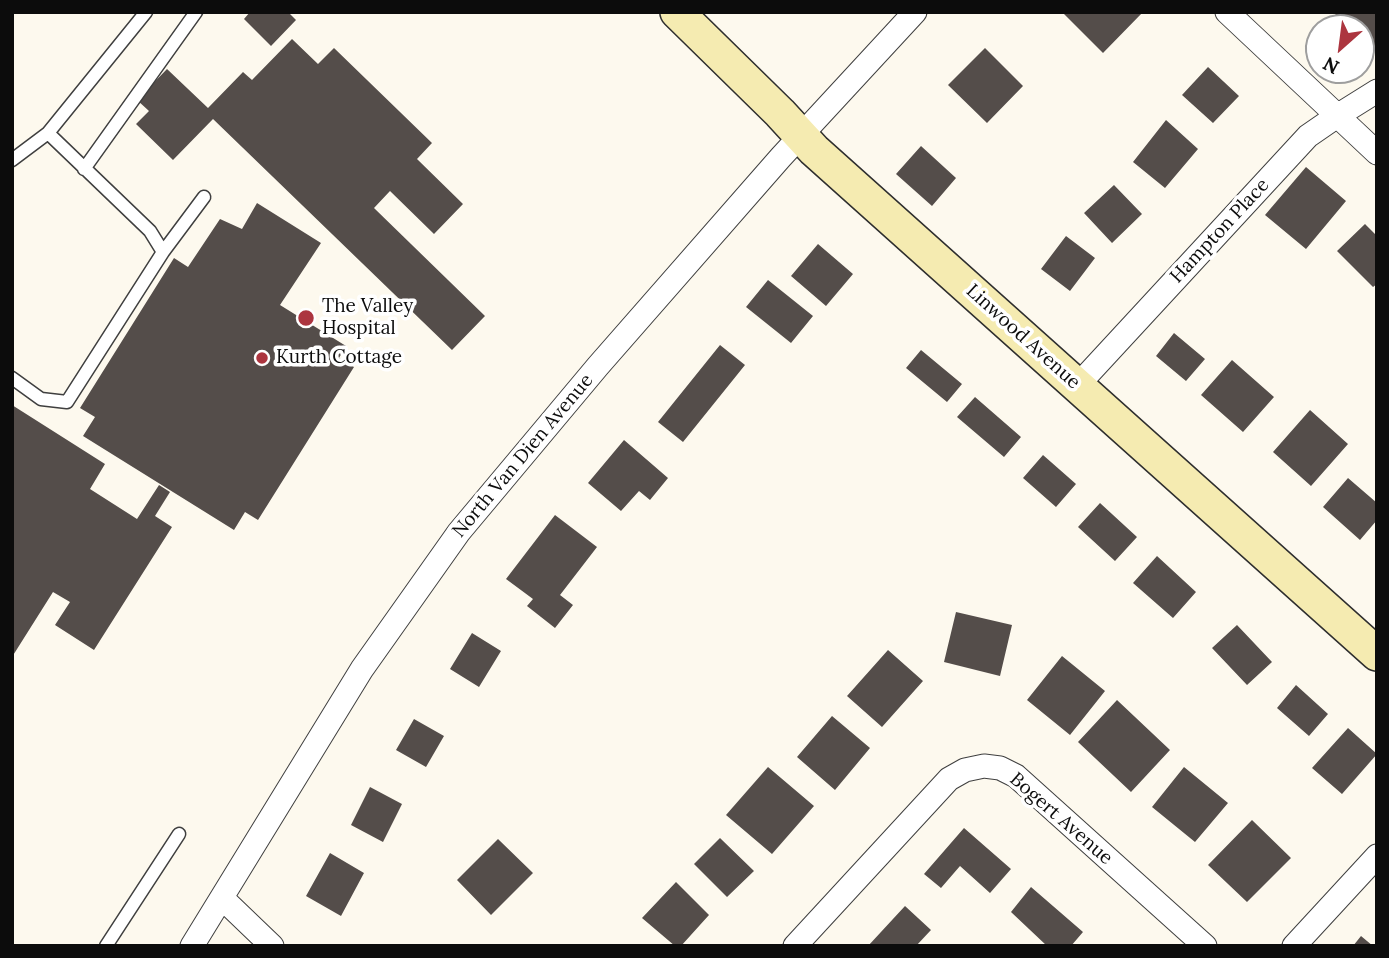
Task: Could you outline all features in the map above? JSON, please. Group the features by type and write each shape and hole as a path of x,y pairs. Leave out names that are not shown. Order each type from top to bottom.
{"main road":[{"name":"Linwood Avenue","path":"677,12 814,150 1377,654"}],"street":[{"name":"North Van Dien Avenue","path":"192,946 362,669 459,532 598,366 801,136 915,12"},
{"path":"1227,12 1377,153"},
{"name":"Hampton Place","path":"1077,386 1308,136 1377,91"},
{"name":"Bogert Avenue","path":"795,946 949,779 965,770 984,766 1000,768 1016,776 1205,946"},
{"path":"1294,946 1377,856"},
{"path":"222,898 272,946"}],"lane":[{"path":"12,160 48,133 145,12"},
{"path":"84,169 196,12"},
{"path":"48,133 150,232 163,252"},
{"path":"12,378 41,399 67,401 163,252 204,197"},
{"path":"106,946 178,834"}],"building":[{"path":"250,12 288,12 296,20 271,46 244,19"},
{"path":"1062,12 1143,12 1103,53"},
{"path":"1333,12 1377,12 1377,49 1375,50 1375,14"},
{"path":"292,39 318,64 334,48 432,143 417,159 463,204 434,234 390,191 374,208 485,316 452,350 213,119 173,160 136,124 149,111 137,100 167,69 208,108 243,72 252,80"},
{"path":"985,48 1023,86 987,123 948,85"},
{"path":"1208,67 1239,96 1213,123 1182,95"},
{"path":"1166,120 1198,149 1165,188 1133,162"},
{"path":"921,146 956,178 932,206 896,174"},
{"path":"1306,167 1346,201 1306,249 1265,215"},
{"path":"1114,185 1142,214 1112,243 1084,213"},
{"path":"257,203 321,243 280,305 346,346 339,358 354,367 258,520 245,512 234,530 83,436 95,417 80,408 174,258 188,267 220,219 242,229"},
{"path":"1365,224 1377,236 1377,284 1373,287 1337,251"},
{"path":"1066,236 1095,258 1070,291 1041,269"},
{"path":"818,244 853,274 826,306 791,276"},
{"path":"768,280 813,316 791,343 746,307"},
{"path":"1174,333 1205,359 1186,381 1156,356"},
{"path":"720,345 745,365 683,442 658,422"},
{"path":"921,350 962,384 947,402 906,368"},
{"path":"1232,360 1274,397 1243,432 1201,395"},
{"path":"975,397 1021,437 1004,457 957,417"},
{"path":"12,405 105,464 90,489 137,519 159,485 170,492 155,516 172,527 94,650 55,625 70,602 53,592 12,657"},
{"path":"1310,410 1348,444 1311,486 1273,452"},
{"path":"624,440 668,478 650,500 639,491 621,511 588,483"},
{"path":"1043,455 1076,484 1056,507 1023,478"},
{"path":"1348,478 1377,503 1377,520 1360,540 1323,507"},
{"path":"1100,503 1137,537 1115,561 1078,527"},
{"path":"555,515 597,547 560,595 573,605 555,628 527,606 533,599 506,579"},
{"path":"1157,556 1196,592 1173,618 1133,583"},
{"path":"956,612 1012,625 1000,676 944,662"},
{"path":"1237,625 1272,662 1247,685 1212,648"},
{"path":"472,633 501,651 479,687 450,669"},
{"path":"888,650 923,681 882,727 847,696"},
{"path":"1062,656 1105,691 1070,735 1027,700"},
{"path":"1296,685 1328,714 1309,736 1277,708"},
{"path":"1117,700 1170,750 1131,792 1078,742"},
{"path":"832,716 870,748 835,790 797,757"},
{"path":"414,719 444,736 426,767 396,750"},
{"path":"1348,728 1377,754 1342,794 1312,768"},
{"path":"768,767 814,806 772,854 726,815"},
{"path":"1184,767 1228,803 1195,842 1152,807"},
{"path":"370,787 402,804 383,842 351,825"},
{"path":"1252,820 1291,858 1247,902 1208,865"},
{"path":"964,828 1011,869 990,893 960,866 941,888 924,874"},
{"path":"720,838 754,871 727,897 694,864"},
{"path":"498,839 533,873 491,915 457,880"},
{"path":"330,853 364,873 341,916 306,896"},
{"path":"676,882 709,915 681,946 675,946 642,918"},
{"path":"1031,887 1083,932 1071,946 1047,946 1011,912"},
{"path":"905,906 931,930 916,946 868,946"},
{"path":"1361,936 1373,946 1353,946"}],"place":[{"name":"The Valley Hospital","path":"306,318"},
{"name":"Kurth Cottage","path":"262,358"}]}
